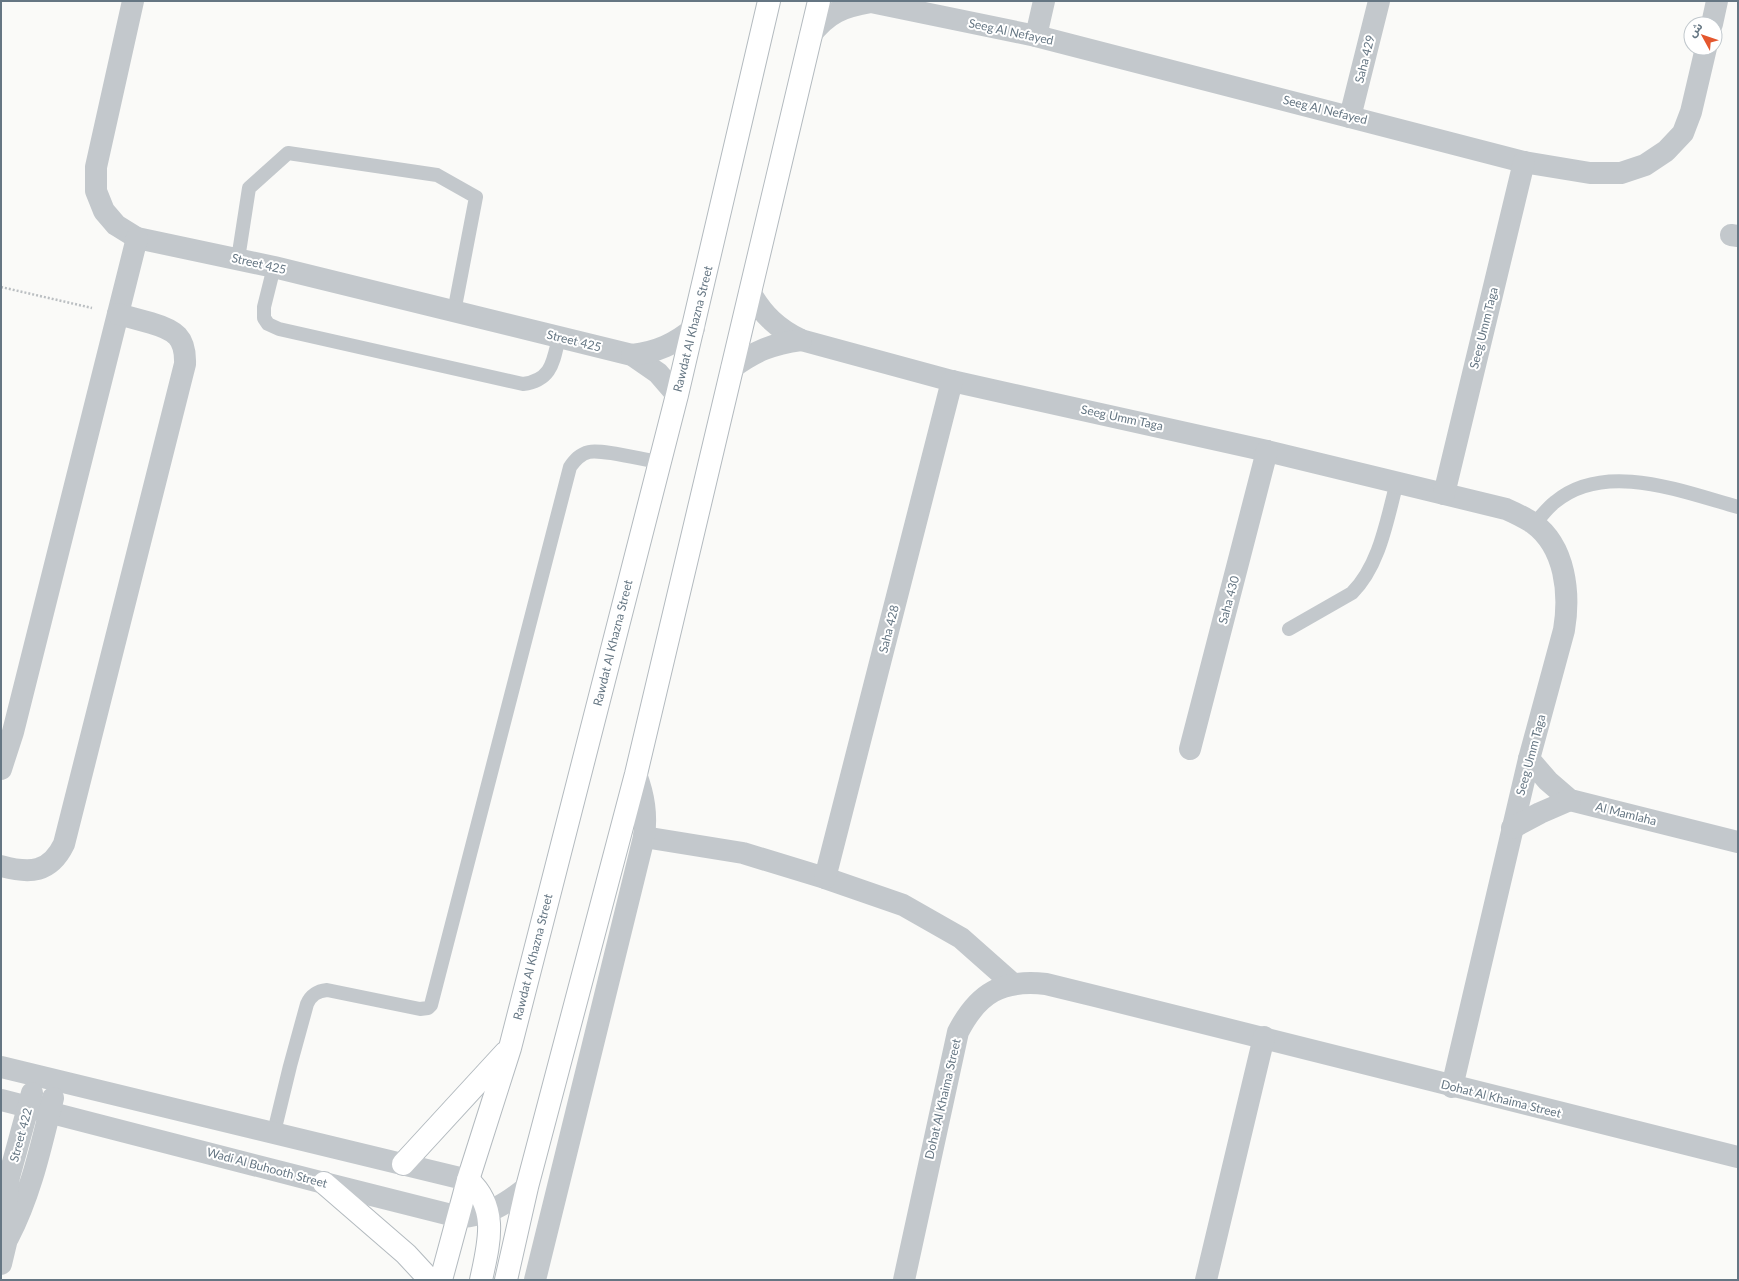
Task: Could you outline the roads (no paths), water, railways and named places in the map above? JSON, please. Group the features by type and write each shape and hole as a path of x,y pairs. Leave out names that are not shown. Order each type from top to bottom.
{"street":[{"name":"Street 425","path":"133,1 96,167 96,191 104,211 116,225 137,238 274,267 632,355 646,363 658,373 677,395"},
{"name":"Rawdat Al Khazna Street","path":"441,1280 468,1180 510,1048 694,328 769,1"},
{"path":"506,1280 527,1187 636,774 819,1"},
{"path":"1036,36 1044,1"},
{"name":"Saha 429","path":"1350,117 1379,1"},
{"path":"1714,16 1717,1"},
{"name":"Seeg Al Nefayed","path":"810,36 818,25 834,12 871,2 1036,36 1524,162 1590,173 1621,173 1645,165 1666,151 1682,132 1692,112 1704,56"},
{"name":"Seeg Umm Taga","path":"1444,494 1524,162"},
{"path":"1,768 13,732 137,238"},
{"name":"Seeg Umm Taga","path":"750,292 759,307 771,321 785,332 801,340 952,381 1267,450 1506,508 1534,524 1550,540 1560,561 1566,583 1568,610 1512,828 1452,1087"},
{"path":"1,866 30,871 45,867 58,857 64,844 185,364 185,353 182,342 176,334 167,328 118,314"},
{"name":"Street 425","path":"632,355 649,353 666,348 681,339 694,328"},
{"name":"Seeg Umm Taga","path":"732,368 747,357 764,348 801,340"},
{"name":"Saha 428","path":"825,878 952,381"},
{"name":"Saha 430","path":"1190,749 1267,450"},
{"name":"Al Mamlaha","path":"1529,759 1548,781 1570,800 1738,842"},
{"path":"535,1280 644,837 646,809 643,791 636,774"},
{"path":"1512,828 1540,813 1570,800"},
{"path":"644,837 743,853 825,878 903,905 961,938 1013,984"},
{"name":"Dohat Al Khaima Street","path":"904,1280 958,1032 967,1014 981,1000 997,990 1013,984 1030,982 1046,984 1264,1037 1452,1087 1738,1157"},
{"path":"1206,1280 1264,1037"},
{"path":"403,1164 510,1048"},
{"path":"1,1067 468,1180 481,1194 488,1212 489,1227 481,1280"},
{"name":"Street 422","path":"6,1243 6,1206 9,1178 28,1107 47,1078"},
{"name":"Street 422","path":"1,1264 6,1243 20,1214 30,1186 49,1112 47,1078"},
{"name":"Wadi Al Buhooth Street","path":"1,1100 324,1184 459,1217 473,1216 488,1212 512,1199 527,1187"},
{"path":"324,1184 406,1254 430,1280"}],"lane":[{"path":"238,259 249,188 288,153 437,175 476,197 454,312"},
{"path":"274,267 263,313 268,324 279,329 523,384 540,380 548,372 554,361 559,337"},
{"path":"274,1132 307,1004 314,993 320,990 327,990 420,1009 428,1008 431,1005 570,467 581,455 596,451 660,462"},
{"path":"1534,524 1556,501 1566,495 1589,485 1607,481 1641,482 1738,507"},
{"path":"1289,629 1352,593 1361,584 1368,574 1374,560 1397,482"}]}
